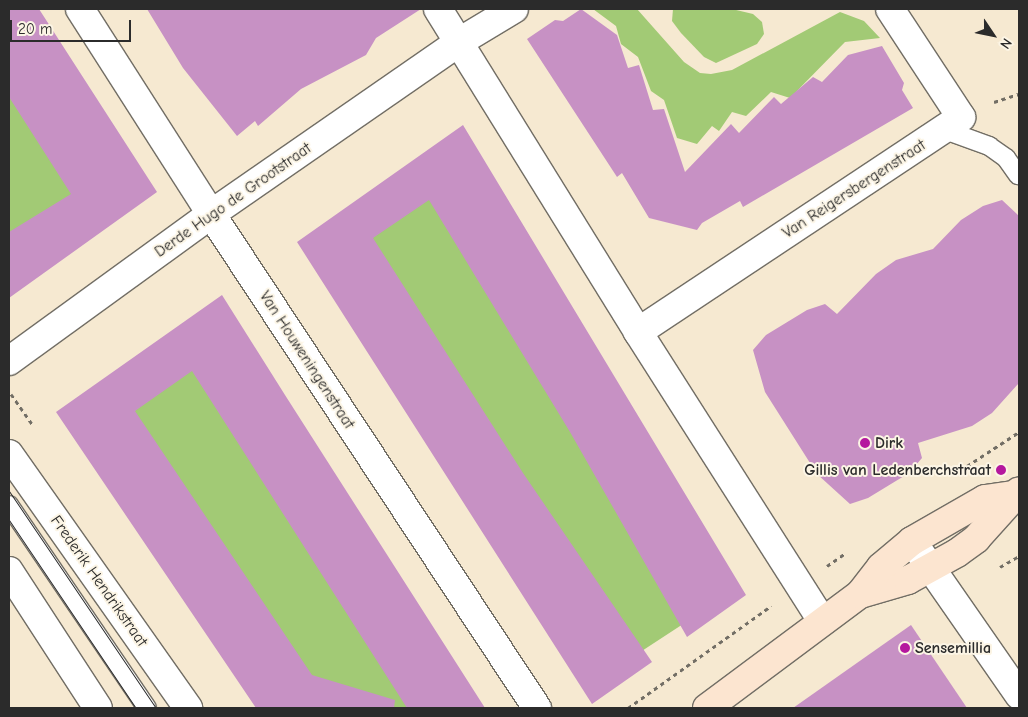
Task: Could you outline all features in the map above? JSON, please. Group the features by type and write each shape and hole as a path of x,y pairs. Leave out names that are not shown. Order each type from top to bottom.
{"main road":[{"path":"707,708 860,594 881,567 912,541 985,499 1016,493"},
{"path":"860,594 892,587 932,568 976,539 1016,493"}],"street":[{"name":"Van Houweningenstraat","path":"80,9 211,214 537,708"},
{"path":"438,9 638,332 822,622"},
{"path":"459,42 514,9"},
{"name":"Van Reigersbergenstraat","path":"638,332 945,130 961,117 890,9"},
{"name":"Derde Hugo de Grootstraat","path":"9,361 211,214 459,42"},
{"name":"Frederik Hendrikstraat","path":"9,454 188,708"},
{"path":"912,541 1019,695"},
{"path":"9,571 98,708"}],"lane":[{"path":"945,130 989,146 1006,158 1018,175"},
{"name":"Frederik Hendrikstraat","path":"9,505 147,708"}],"path":[{"path":"628,708 800,586"}],"green space":[{"path":"593,9 637,9 684,62 700,73 711,74 732,70 840,12 864,21 880,38 845,42 790,98 771,92 746,116 732,112 719,131 712,126 697,144 677,138 664,100 651,91 638,57 621,44 616,26"},
{"path":"673,9 732,9 753,14 762,22 764,34 757,44 716,63 704,57 681,33 672,21"},
{"path":"9,61 88,190 9,250"},
{"path":"451,167 703,611 625,662 347,231"},
{"path":"202,334 447,708 333,708 293,698 97,403"}],"building":[{"path":"9,9 39,9 157,192 9,298 9,232 71,194 9,97"},
{"path":"147,9 421,9 376,38 366,55 301,89 258,126 255,121 237,136 183,68"},
{"path":"581,9 617,35 628,68 639,65 653,110 664,109 685,172 731,124 739,133 774,97 781,104 813,77 822,82 848,55 882,46 904,83 902,90 913,108 743,207 740,201 702,223 697,230 649,218 622,173 617,177 527,39 555,20 563,21"},
{"path":"463,125 746,595 687,637 570,432 429,200 373,238 523,473 652,662 592,704 297,242"},
{"path":"1002,200 1019,216 1019,383 992,413 972,426 918,443 922,458 909,473 868,498 850,504 817,474 765,392 753,350 766,335 807,310 825,304 837,314 876,274 896,260 933,249 961,220 983,206"},
{"path":"222,295 485,708 407,708 192,371 135,411 312,675 395,700 394,708 256,708 56,412"},
{"path":"911,625 967,708 793,708 864,658"}],"tram line":[{"path":"9,491 156,708"},
{"path":"9,520 136,708"}],"place":[{"name":"Dirk","path":"865,443"},
{"name":"Gillis van Ledenberchstraat","path":"1001,470"},
{"name":"Sensemillia","path":"905,648"}]}
